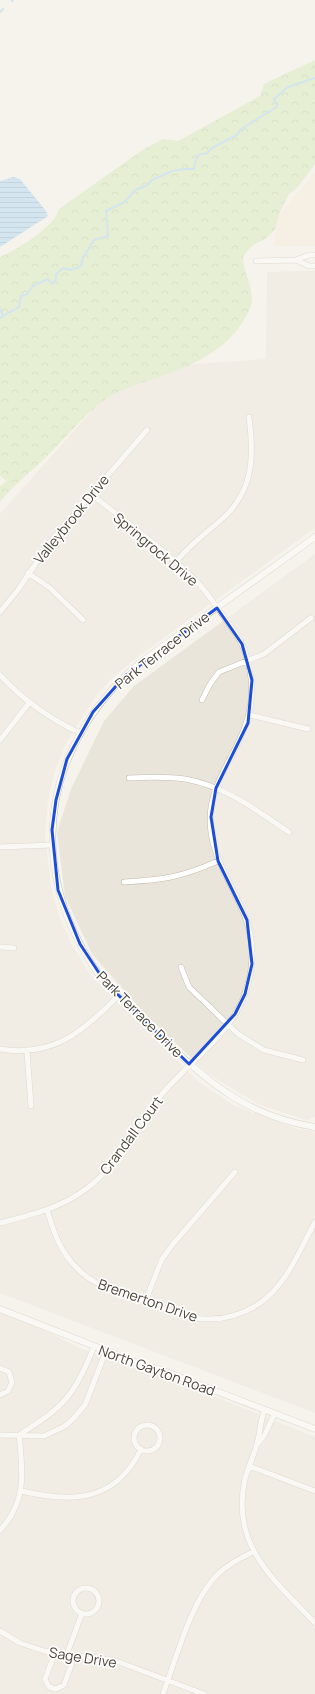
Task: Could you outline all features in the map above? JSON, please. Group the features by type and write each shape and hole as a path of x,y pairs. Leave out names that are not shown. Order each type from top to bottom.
{"street":[{"path":"256,260 296,260 309,255 315,255"},
{"path":"296,260 309,266 315,266"},
{"path":"175,563 197,538 229,512 242,493 252,463 252,443 249,417"},
{"name":"Valleybrook Drive","path":"0,612 18,590 50,542 147,430"},
{"name":"Springrock Drive","path":"91,494 199,584 242,644 252,680 250,715 239,742 216,788 212,806 211,822 214,848 218,862"},
{"name":"Park Terrace Drive","path":"315,537 125,676 100,702 80,733 67,758 60,780 54,812 52,845 58,890 74,934 94,967 118,996 217,1088 245,1104 275,1118 315,1127"},
{"path":"28,573 50,588 83,620"},
{"path":"202,700 210,684 219,672 248,662 273,648 311,618"},
{"path":"0,675 29,703 80,733"},
{"path":"0,740 29,703"},
{"path":"250,715 308,729"},
{"path":"129,778 184,779 216,788 248,804 289,832"},
{"path":"0,847 52,845"},
{"path":"124,882 156,881 180,877 218,862"},
{"name":"Crandall Court","path":"0,1223 47,1210 74,1197 102,1175 148,1112 190,1064 228,1024 245,994 250,975 252,952 250,933 244,911 218,862"},
{"path":"0,947 14,948"},
{"path":"181,967 189,987 238,1034 264,1050 303,1060"},
{"path":"0,1049 27,1051 47,1047 78,1034 94,1021 118,996"},
{"path":"27,1051 31,1106"},
{"path":"145,1302 162,1259 173,1244 235,1172"},
{"name":"Bremerton Drive","path":"47,1210 58,1243 78,1270 97,1284 184,1316 204,1319 228,1317 251,1309 268,1298 280,1284 315,1222"},
{"name":"North Gayton Road","path":"0,1309 94,1347 161,1370 274,1415 315,1429"},
{"path":"19,1435 45,1418 67,1400 81,1378 94,1347"},
{"path":"0,1435 19,1435 27,1437 44,1436 56,1432 73,1419 89,1395 106,1351"},
{"path":"0,1368 9,1372 12,1382 8,1392 0,1395"},
{"path":"264,1411 244,1486 242,1509 245,1528 253,1552 267,1572 315,1623"},
{"path":"256,1445 264,1436 274,1415"},
{"path":"145,1425 152,1426 159,1434 157,1445 152,1449 141,1449 134,1441 136,1431 145,1425"},
{"path":"1,1527 14,1510 21,1491 23,1475 19,1435"},
{"path":"21,1491 56,1498 89,1495 107,1488 119,1479 131,1467 141,1449"},
{"path":"249,1466 315,1491"},
{"path":"163,1694 192,1616 206,1587 222,1570 253,1552"},
{"path":"90,1588 97,1594 98,1604 92,1612 82,1613 74,1607 73,1597 80,1589 90,1588"},
{"path":"67,1654 82,1613"},
{"name":"Sage Drive","path":"0,1631 26,1645 44,1651 116,1660 204,1694"},
{"path":"55,1652 45,1679 49,1687 56,1689 64,1685 75,1655"}],"highlighted area":[{"path":"217,608 242,644 252,680 248,723 216,788 211,817 218,861 247,920 252,964 245,994 235,1014 189,1064 105,982 80,944 58,890 52,830 56,800 67,759 93,712 125,676"}],"shaded area":[{"path":"315,173 315,246 274,246 278,216"},
{"path":"315,271 315,528 136,658 112,678 95,697 66,743 55,771 48,800 45,835 51,888 60,919 71,943 87,970 105,990 199,1082 233,1105 297,1129 315,1131 315,1413 0,1293 0,514 129,369 266,359 267,272"},
{"path":"315,554 315,1117 307,1120 260,1105 207,1073 146,1015 92,954 65,896 57,832 71,789 104,721 134,686"},
{"path":"0,1312 42,1329 82,1349 149,1373 159,1374 315,1437 315,1694 0,1694"}],"green space":[{"path":"315,60 315,164 297,188 289,194 279,214 275,230 265,239 253,245 243,256 243,262 251,288 252,302 237,330 211,354 200,360 169,374 124,389 107,398 82,419 0,502 0,486 7,481 0,476 0,257 34,237 51,223 59,209 144,149 163,139 178,141 260,96 264,84"}],"water":[{"path":"13,177 20,179 46,211 48,216 0,247 0,181"}],"waterway":[{"path":"0,12 3,9"},
{"path":"0,318 19,307 21,296 26,295 33,286 48,279 52,284 56,280 56,274 63,268 71,270 81,266 83,258 94,240 108,236 106,211 125,202 135,190 146,186 152,180 172,171 194,169 196,158 200,154 206,154 212,148 237,135 241,129 277,107 274,99 288,87 315,78"},
{"path":"0,308 3,317"}]}
